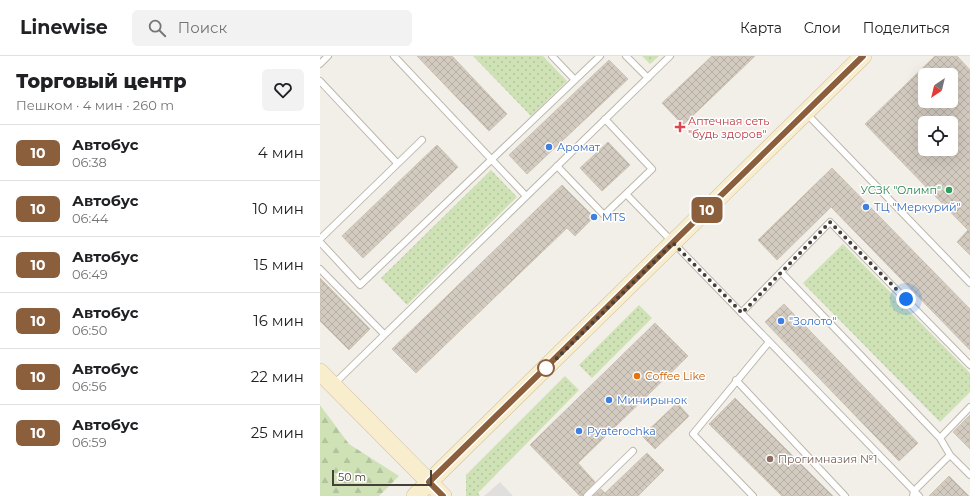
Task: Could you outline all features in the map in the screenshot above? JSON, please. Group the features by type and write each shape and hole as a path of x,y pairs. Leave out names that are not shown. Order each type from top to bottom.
{"main road":[{"path":"415,496 863,56"},
{"path":"320,372 443,496"}],"lane":[{"path":"320,64 328,56"},
{"path":"394,56 526,196"},
{"path":"552,56 575,80"},
{"path":"320,242 360,285 600,56"},
{"path":"626,56 648,78"},
{"path":"333,385 670,56"},
{"path":"320,80 397,163"},
{"path":"806,112 970,283"},
{"path":"557,166 604,215 626,194 652,169 606,119"},
{"path":"320,239 422,140"},
{"path":"626,194 742,313 913,493 919,496"},
{"path":"742,313 830,222 970,365"},
{"path":"320,269 384,334"},
{"path":"782,272 940,438 950,455 969,473"},
{"path":"753,496 693,434 736,380 769,342"},
{"path":"736,380 845,496"},
{"path":"940,438 970,407"},
{"path":"587,496 633,451"},
{"path":"913,493 950,455"}],"green space":[{"path":"473,56 543,56 567,81 531,116"},
{"path":"642,56 659,56 650,64"},
{"path":"491,170 517,197 407,305 381,278"},
{"path":"843,244 970,373 970,392 940,422 803,283"},
{"path":"639,305 652,318 592,378 579,365"},
{"path":"565,376 579,390 478,493 480,496 466,496 466,475"},
{"path":"320,405 349,444 399,476 379,496 320,496"}],"shaded area":[{"path":"500,482 513,496 484,496"}],"building":[{"path":"417,56 452,56 507,114 489,131"},
{"path":"712,56 755,56 683,125 662,103"},
{"name":"УСЗК \"Олимп\"","path":"935,56 957,56 970,70 970,255 957,242 968,230 865,124 918,73 918,108 958,108 958,68 923,68"},
{"path":"609,60 628,79 527,174 509,155"},
{"path":"608,142 630,165 602,191 580,168"},
{"path":"437,145 458,167 363,258 342,236"},
{"path":"832,168 970,309 970,350 831,207 777,260 758,240"},
{"path":"562,185 594,217 575,236 567,228 416,373 392,349"},
{"path":"320,278 370,329 349,350 320,321"},
{"path":"784,304 918,443 899,461 765,322"},
{"name":"Минирынок","path":"655,323 688,356 578,463 595,482 583,496 580,496 530,445"},
{"name":"Прогимназия №1","path":"735,398 833,496 782,496 709,424"},
{"path":"677,403 689,416 655,449 642,436"},
{"path":"970,415 970,449 953,432"},
{"path":"647,453 664,470 638,496 593,496 601,489 605,493"},
{"path":"949,476 969,496 929,496"}],"bus line":[{"name":"10","path":"443,496 429,482 544,371 863,56"}],"place":[{"name":"Аптечная сеть \"будь здоров\"","path":"680,127"},
{"name":"Аромат","path":"549,147"},
{"name":"УСЗК \"Олимп\"","path":"949,190"},
{"name":"ТЦ \"Меркурий\"","path":"866,207"},
{"name":"MTS","path":"594,217"},
{"name":"\"Золото\"","path":"781,321"},
{"name":"Coffee Like","path":"637,376"},
{"name":"Минирынок","path":"609,400"},
{"name":"Pyaterochka","path":"579,431"},
{"name":"Прогимназия №1","path":"770,459"}],"route":[{"path":"546,368 544,371 673,243 742,313 830,222 906,299"}]}
